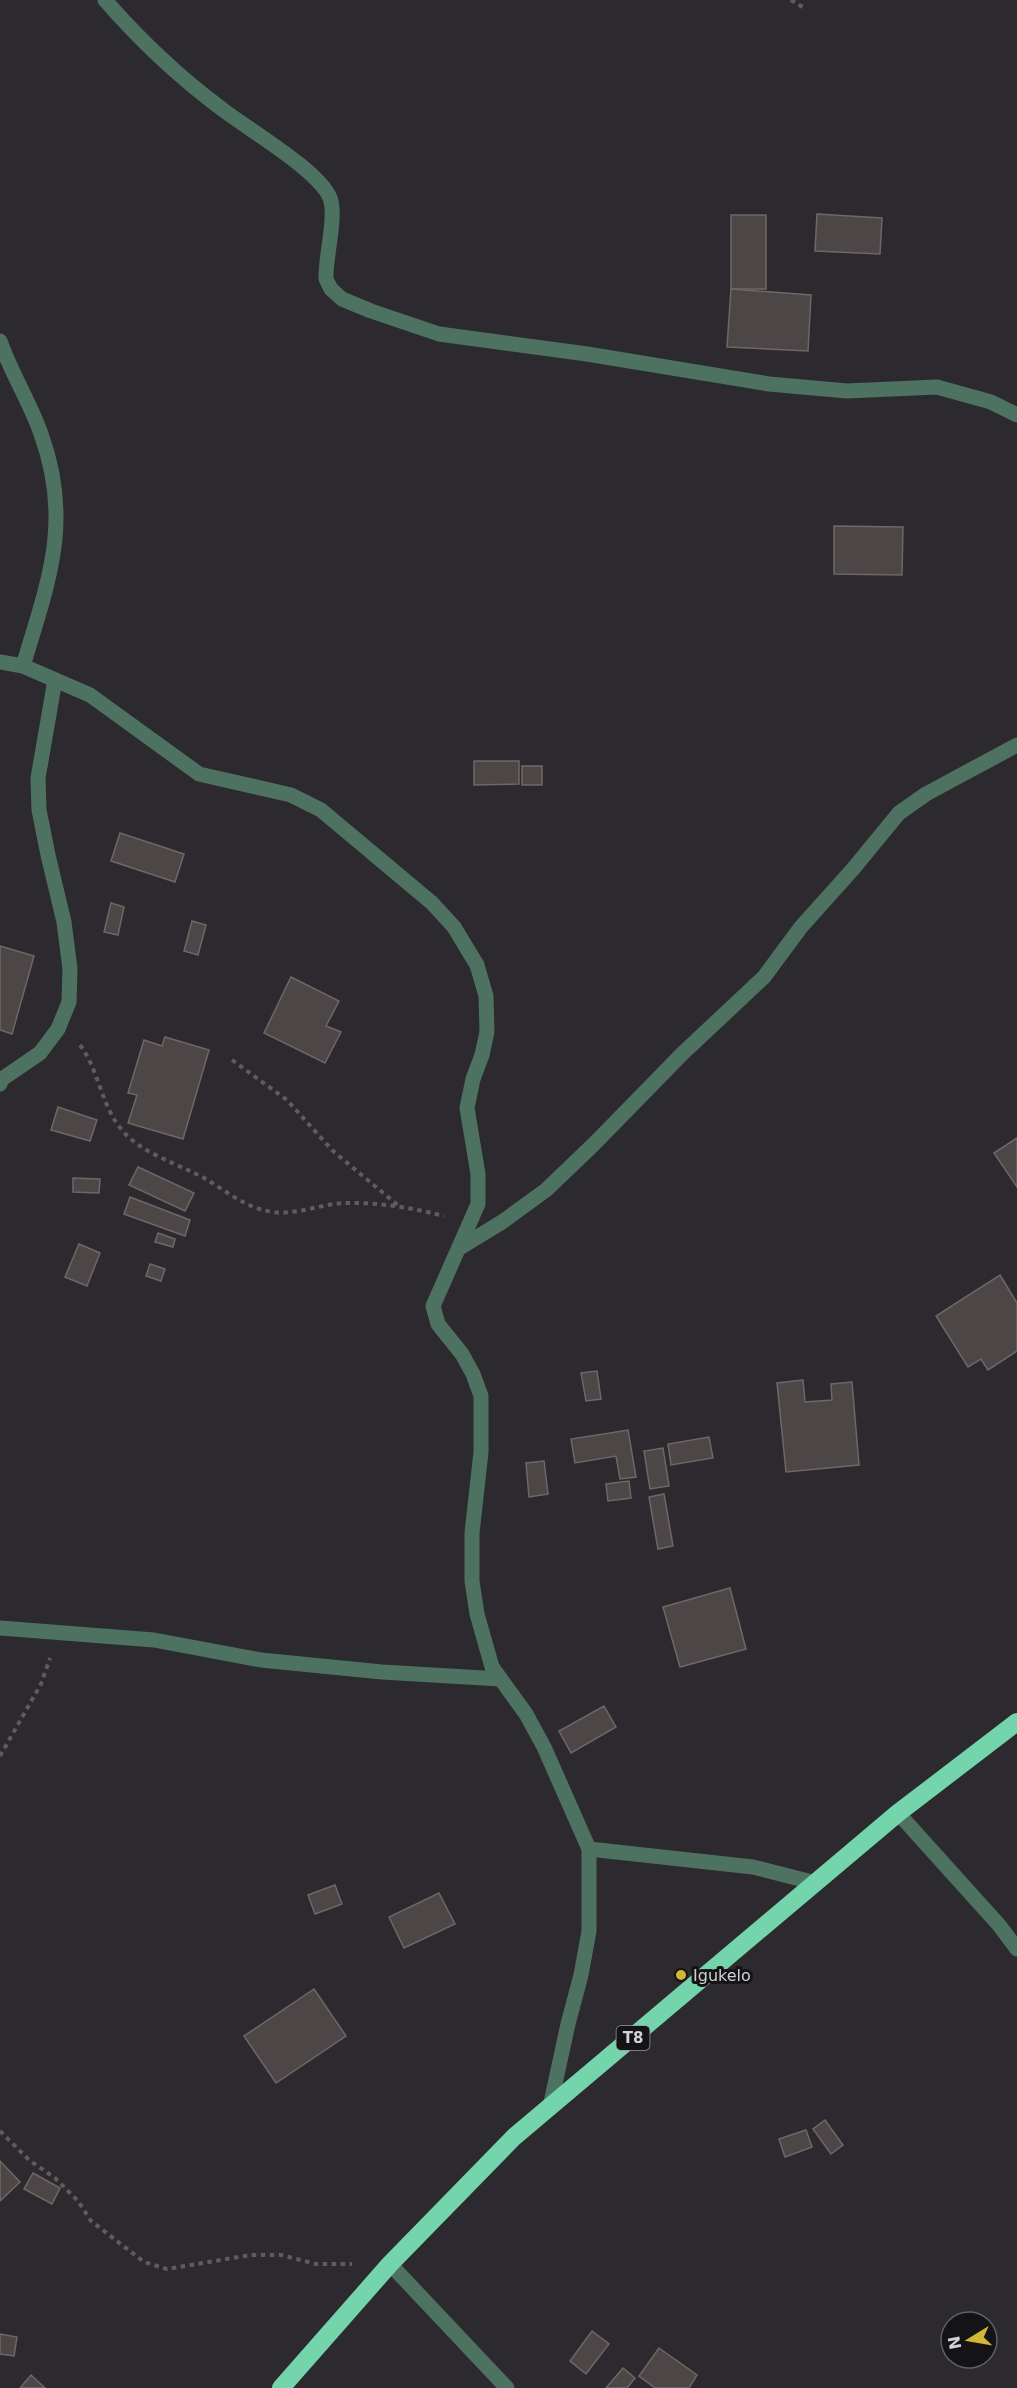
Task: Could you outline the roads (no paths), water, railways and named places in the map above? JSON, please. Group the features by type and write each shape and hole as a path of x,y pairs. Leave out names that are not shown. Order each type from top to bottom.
{"highway":[{"name":"T8","path":"281,2388 390,2264 514,2137 898,1813 1017,1722"}],"street":[{"path":"105,0 130,28 175,71 217,106 297,164 319,183 330,198 332,211 325,264 326,279 331,289 342,298 371,311 439,334 587,354 770,384 847,391 937,387 991,402 1017,415"},
{"path":"0,341 40,431 51,462 57,502 53,561 23,666"},
{"path":"0,662 23,666 90,694 199,774 291,795 321,810 432,903 454,927 477,965 486,996 487,1032 467,1108 478,1174 478,1204 433,1306 438,1324 462,1354 481,1396 481,1452 472,1533 472,1581 477,1614 492,1668 526,1714 544,1747 589,1849 589,1930 581,1975 567,2024 550,2107"},
{"path":"0,1084 2,1079 40,1053 58,1029 69,1002 70,969 64,921 39,810 38,778 55,680"},
{"path":"461,1246 546,1190 683,1053 764,977 801,927 853,869 898,813 926,794 1017,745"},
{"path":"0,1628 154,1640 272,1661 382,1672 500,1678"},
{"path":"898,1813 999,1925 1017,1949"},
{"path":"589,1849 753,1867 816,1883"},
{"path":"390,2264 507,2388"}],"place":[{"name":"Igukelo","path":"681,1975"}]}
